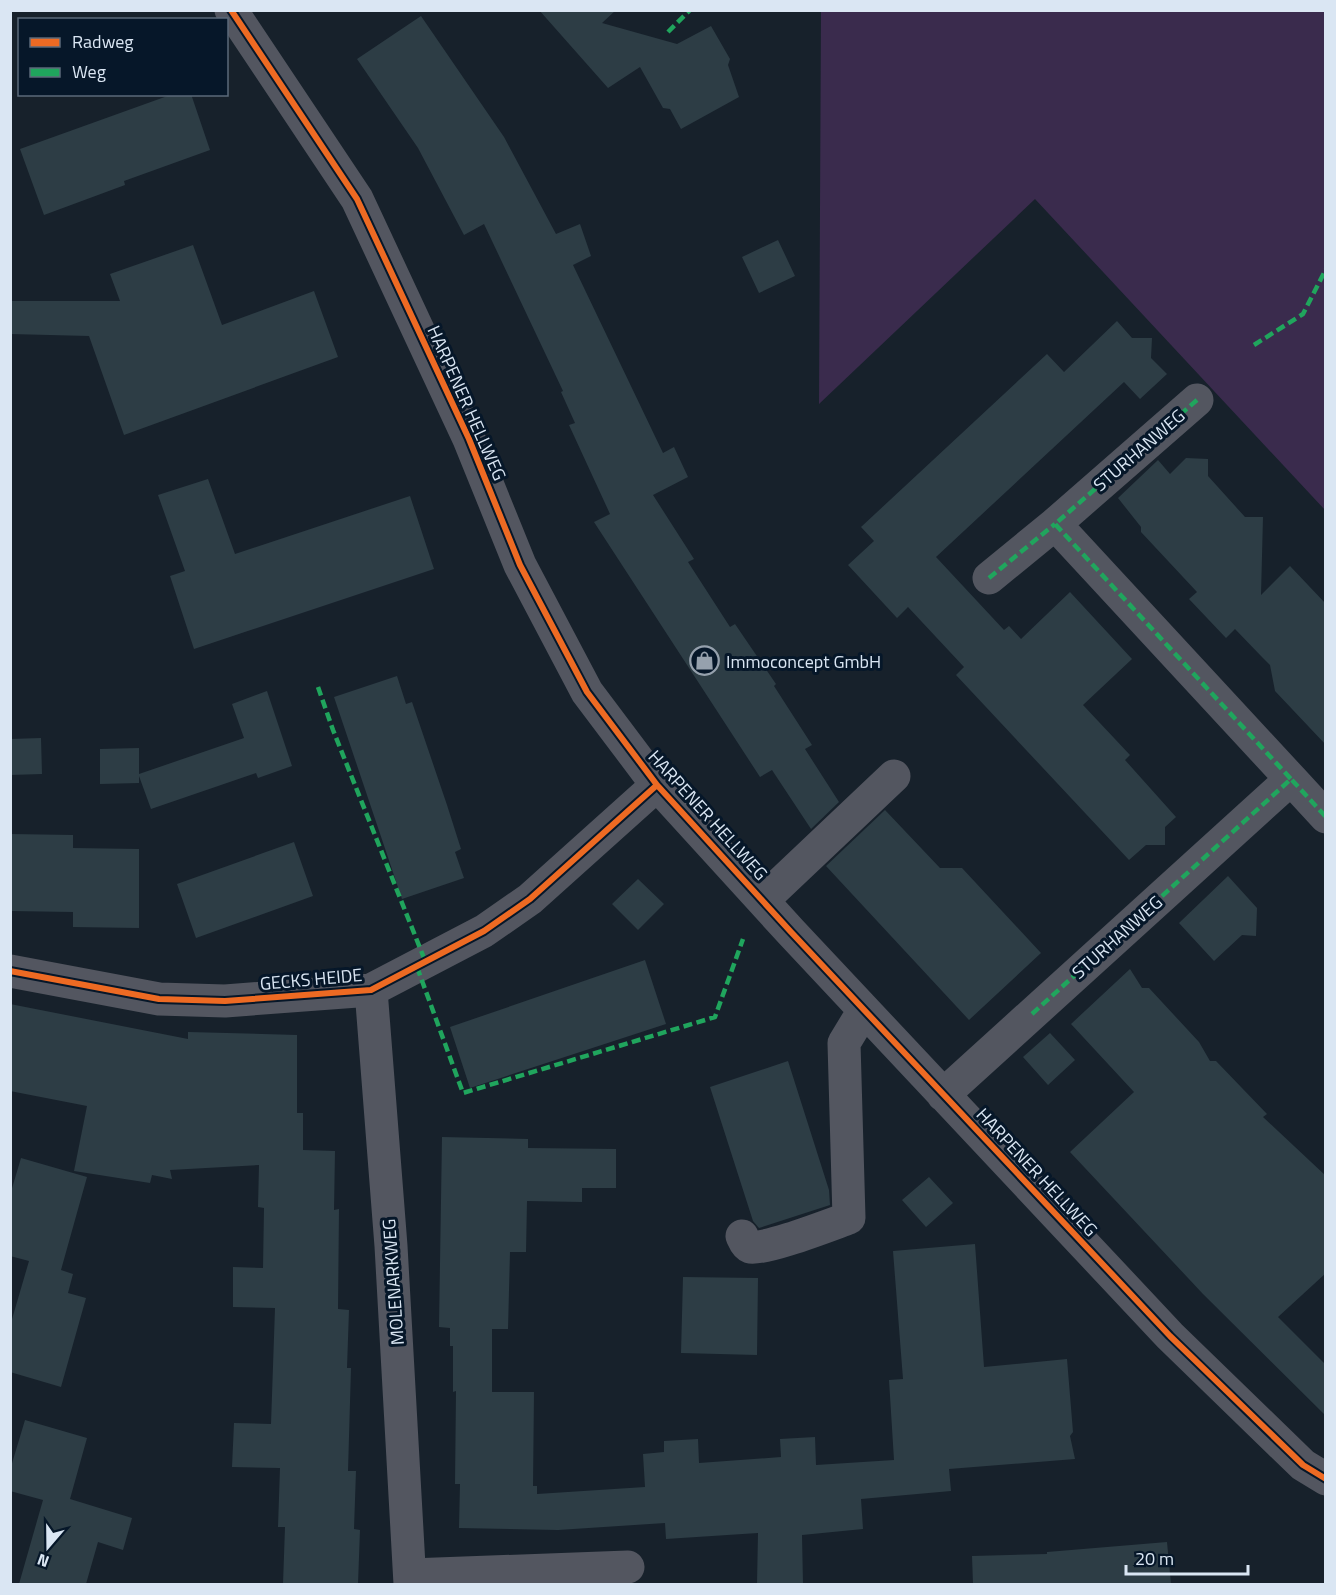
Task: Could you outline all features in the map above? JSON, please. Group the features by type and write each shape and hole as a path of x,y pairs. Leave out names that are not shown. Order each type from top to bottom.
{"street":[{"name":"HARPENER HELLWEG","path":"231,10 357,199 469,440 520,565 587,692 657,785 864,1010 1170,1336 1303,1465 1326,1479"},
{"name":"STURHANWEG","path":"989,578 1055,524 1197,400"},
{"path":"1055,524 1326,817"},
{"path":"763,900 894,776"},
{"name":"STURHANWEG","path":"944,1095 1291,779"},
{"name":"GECKS HEIDE","path":"10,971 159,999 225,1001 371,990 484,931 530,899 657,785"},
{"name":"MOLENARKWEG","path":"371,990 391,1245 410,1580 628,1567"},
{"path":"742,1236 745,1244 751,1247 766,1245 849,1218 844,1043 864,1010"}],"shaded area":[{"path":"821,11 1325,11 1325,510 1035,199 819,404"}],"building":[{"path":"539,10 616,10 602,23 677,44 711,26 730,59 728,65 739,97 681,129 670,109 663,108 640,67 608,88"},
{"path":"421,16 504,137 556,234 580,224 591,256 573,265 663,453 674,447 688,477 653,495 694,559 688,562 730,627 735,624 776,684 774,686 812,745 805,749 839,802 811,829 772,770 760,777 594,522 610,514 569,425 575,423 561,392 563,391 484,224 464,235 418,148 357,59"},
{"path":"167,96 192,96 210,150 124,181 125,185 44,215 20,149"},
{"path":"778,240 795,276 759,293 742,257"},
{"path":"193,245 222,325 314,291 338,357 124,435 89,336 10,334 10,301 120,301 110,274"},
{"path":"1117,321 1132,338 1152,338 1151,358 1167,374 1140,399 1124,382 936,557 1004,630 1009,626 1021,639 1070,592 1132,659 1083,705 1130,755 1125,760 1176,817 1165,827 1165,845 1146,845 1129,860 956,675 964,667 908,607 897,618 848,565 874,541 861,527 1047,354 1064,372"},
{"path":"1186,458 1208,459 1208,476 1245,517 1263,517 1261,595 1290,566 1326,604 1326,745 1275,691 1270,665 1235,629 1226,638 1189,599 1197,592 1141,532 1141,527 1118,498 1158,460 1170,474"},
{"path":"208,479 235,554 410,496 434,569 194,649 170,576 185,571 158,495"},
{"path":"397,676 406,704 412,702 447,805 461,849 455,852 464,878 402,899 334,697"},
{"path":"267,691 292,766 258,778 256,773 151,809 139,776 139,783 100,784 100,749 139,748 139,774 244,738 232,704"},
{"path":"41,738 42,774 10,775 10,739"},
{"path":"885,810 940,868 962,868 1041,953 969,1020 826,866"},
{"path":"10,834 73,835 73,848 139,849 139,928 73,927 73,912 10,911"},
{"path":"294,842 313,896 196,938 177,884"},
{"path":"1228,876 1257,908 1256,936 1242,935 1214,961 1179,923"},
{"path":"638,879 664,904 638,930 612,904"},
{"path":"645,960 666,1024 470,1088 450,1027"},
{"path":"1130,969 1142,988 1149,988 1199,1042 1210,1061 1216,1061 1267,1114 1263,1117 1326,1176 1326,1273 1278,1317 1326,1365 1326,1416 1203,1294 1070,1152 1134,1092 1071,1024"},
{"path":"10,1004 188,1039 188,1032 297,1035 297,1113 303,1113 303,1150 335,1151 334,1210 339,1209 338,1309 349,1310 347,1368 351,1368 348,1471 356,1471 354,1529 360,1530 358,1584 283,1584 285,1527 278,1527 280,1468 232,1467 234,1423 271,1424 275,1308 233,1307 233,1267 263,1268 264,1208 258,1207 259,1165 170,1170 172,1179 152,1175 150,1183 74,1171 87,1106 10,1091"},
{"path":"1050,1033 1075,1060 1048,1085 1023,1057"},
{"path":"788,1061 829,1190 830,1205 759,1228 753,1221 710,1087"},
{"path":"442,1137 528,1139 528,1148 616,1149 616,1188 582,1188 582,1202 527,1201 526,1252 510,1252 508,1329 492,1329 492,1392 534,1392 533,1486 537,1486 537,1494 645,1487 643,1454 664,1452 664,1441 698,1439 699,1463 781,1457 780,1439 815,1437 816,1465 894,1460 889,1380 903,1379 893,1251 975,1244 984,1367 1067,1359 1073,1432 1070,1436 1075,1459 949,1469 951,1491 861,1499 863,1529 802,1535 803,1584 757,1584 758,1533 666,1539 665,1523 558,1530 459,1528 460,1484 455,1484 456,1391 453,1392 453,1346 450,1346 450,1328 439,1327"},
{"path":"21,1158 87,1177 61,1270 73,1274 68,1293 86,1298 61,1387 10,1372 10,1326 29,1261 10,1256 10,1195"},
{"path":"929,1177 953,1203 926,1227 902,1200"},
{"path":"683,1277 758,1278 757,1355 681,1353"},
{"path":"25,1420 87,1438 70,1499 132,1518 123,1550 98,1542 86,1584 19,1584 43,1500 10,1491 10,1470"},
{"path":"1167,1542 1171,1584 973,1584 972,1556 1047,1554 1047,1552"}],"marked path":[{"path":"668,32 690,10"},
{"path":"1254,345 1303,314 1326,269"},
{"path":"1197,400 1055,524 1291,779"},
{"path":"989,578 1055,524"},
{"path":"318,687 426,963"},
{"path":"1032,1014 1291,779 1326,817"},
{"path":"417,967 463,1093 715,1017 743,939"}],"cycle path":[{"path":"231,10 357,199 469,439 520,565 587,692 657,785 791,932 1170,1336 1303,1465 1326,1479"},
{"path":"10,971 159,999 225,1001 371,990 484,931 530,899 657,785"}],"place":[{"name":"Immoconcept GmbH","path":"705,661"}]}
